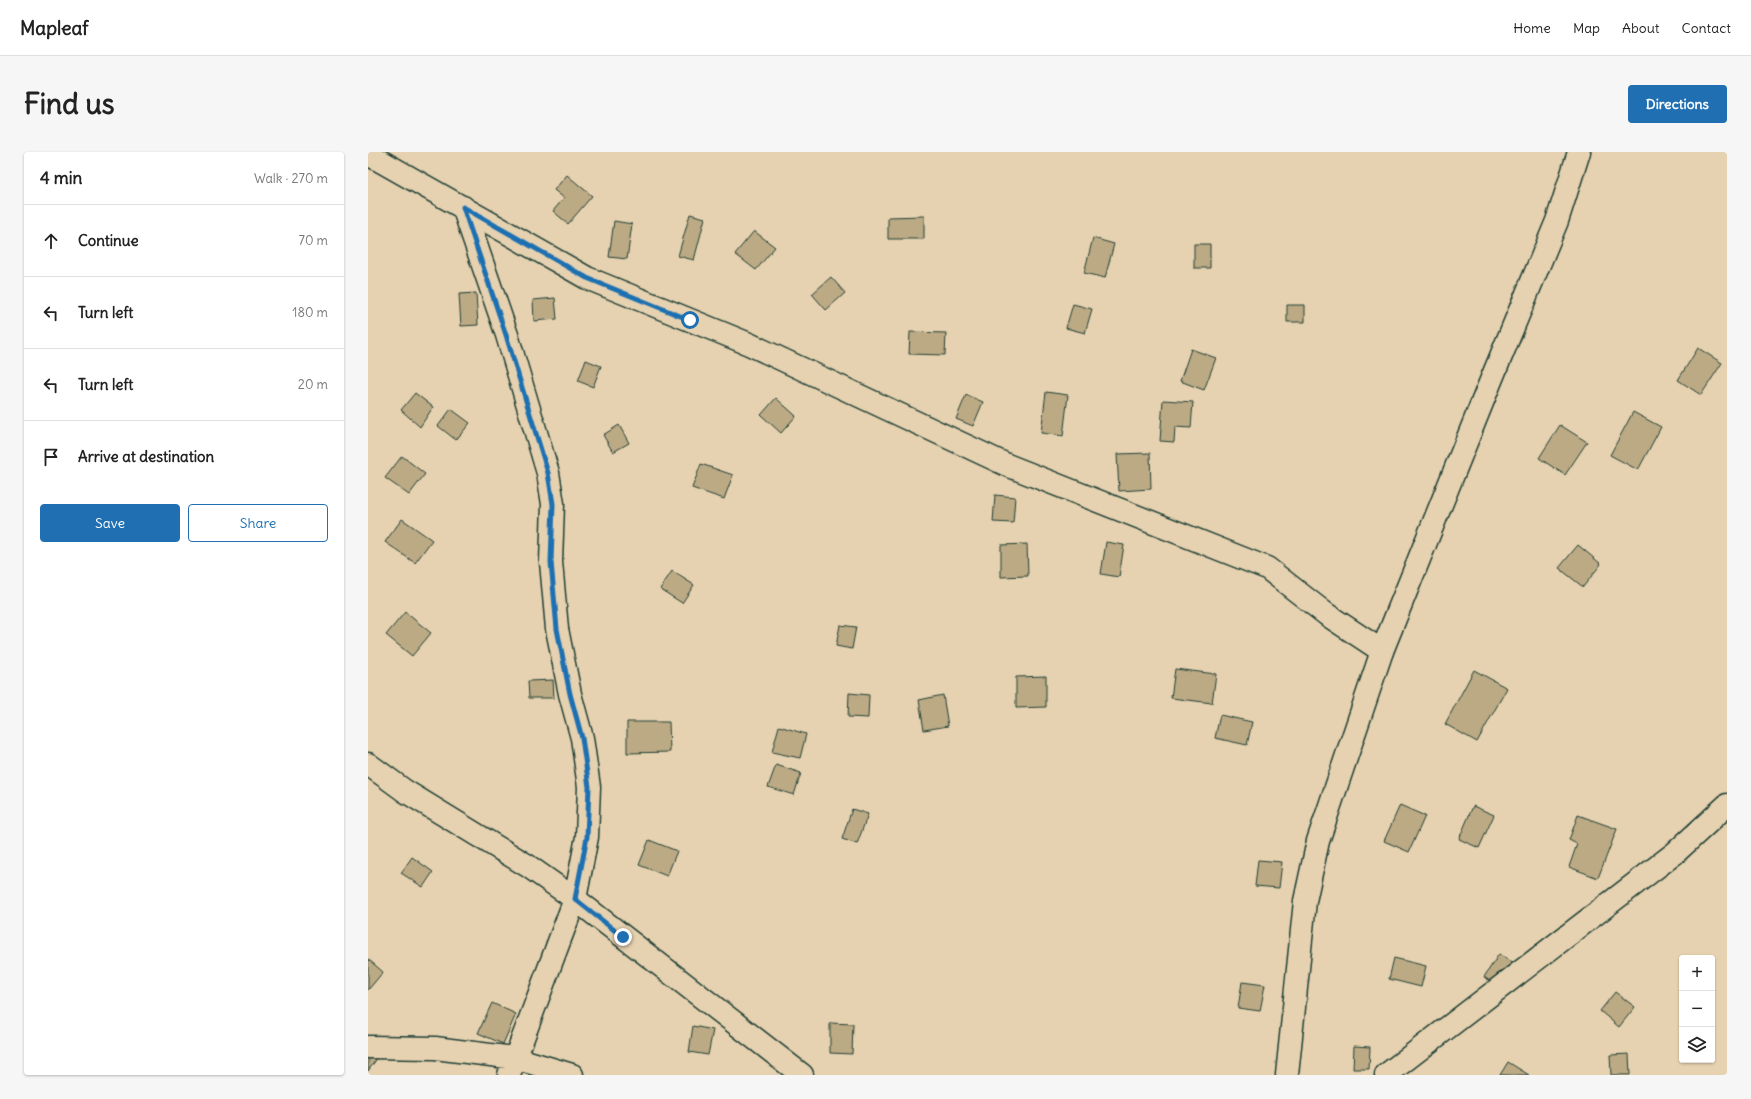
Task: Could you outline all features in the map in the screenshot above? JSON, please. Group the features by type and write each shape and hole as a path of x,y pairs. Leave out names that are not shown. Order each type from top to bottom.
{"street":[{"path":"1287,1075 1305,901 1318,842 1382,651 1557,221 1579,152"},
{"path":"368,154 587,278 749,344 1008,465 1267,568 1326,614 1382,651"},
{"path":"463,207 506,335 548,473 553,504 551,562 557,629 570,694 582,738 589,787 587,837 575,899 512,1067"},
{"path":"368,764 404,791 528,866 575,899 802,1075"},
{"path":"1386,1075 1675,853 1727,805"},
{"path":"368,1047 435,1048 512,1067 572,1075"}],"building":[{"path":"567,175 592,196 568,224 553,211 564,198 554,190"},
{"path":"690,214 705,218 694,260 678,256"},
{"path":"924,216 924,239 888,239 888,217"},
{"path":"614,221 632,224 627,259 609,257"},
{"path":"754,231 775,247 756,270 735,254"},
{"path":"1093,238 1114,244 1105,278 1084,273"},
{"path":"1194,244 1210,244 1210,268 1194,268"},
{"path":"831,277 845,293 826,310 812,294"},
{"path":"476,293 478,325 461,326 459,294"},
{"path":"555,298 557,319 534,321 533,300"},
{"path":"1073,304 1092,309 1085,333 1066,328"},
{"path":"1287,305 1305,305 1305,322 1287,322"},
{"path":"910,332 946,333 945,355 909,354"},
{"path":"1698,348 1722,363 1701,395 1678,380"},
{"path":"1191,349 1216,358 1204,390 1180,381"},
{"path":"586,360 601,366 593,387 578,381"},
{"path":"1046,392 1068,395 1063,436 1041,433"},
{"path":"415,393 433,407 420,427 401,410"},
{"path":"966,395 983,402 973,426 956,419"},
{"path":"776,398 796,416 781,433 761,415"},
{"path":"1163,400 1193,402 1191,428 1175,427 1174,442 1160,441"},
{"path":"451,409 470,423 456,440 438,426"},
{"path":"1633,412 1661,427 1638,470 1610,455"},
{"path":"619,425 629,443 613,452 603,435"},
{"path":"1560,425 1587,442 1565,475 1539,458"},
{"path":"1150,453 1151,489 1119,491 1117,454"},
{"path":"402,456 425,474 409,495 385,478"},
{"path":"701,464 733,475 724,499 692,488"},
{"path":"995,495 1015,497 1013,523 993,522"},
{"path":"402,519 432,540 415,563 385,542"},
{"path":"1106,542 1124,545 1119,577 1101,574"},
{"path":"1027,544 1028,576 1001,577 1001,545"},
{"path":"1578,545 1601,564 1583,587 1559,568"},
{"path":"672,571 694,585 682,603 660,589"},
{"path":"405,612 431,633 412,656 386,635"},
{"path":"840,625 856,627 852,649 836,646"},
{"path":"1175,669 1216,674 1212,703 1171,698"},
{"path":"1474,670 1507,688 1477,742 1445,724"},
{"path":"1046,676 1046,707 1016,708 1016,677"},
{"path":"553,680 554,698 529,698 528,681"},
{"path":"849,693 869,695 868,718 848,717"},
{"path":"943,695 948,726 924,730 919,700"},
{"path":"1220,715 1252,722 1247,745 1215,738"},
{"path":"627,722 669,722 670,752 627,753"},
{"path":"779,726 806,734 800,758 772,752"},
{"path":"776,765 801,773 794,795 768,787"},
{"path":"1400,805 1425,816 1409,852 1384,841"},
{"path":"1473,806 1494,815 1479,848 1459,839"},
{"path":"852,809 868,814 857,844 842,839"},
{"path":"1578,815 1617,829 1598,878 1569,867 1577,844 1569,840"},
{"path":"649,840 677,851 667,876 639,865"},
{"path":"412,857 433,872 423,887 401,873"},
{"path":"1258,860 1282,862 1279,888 1255,886"},
{"path":"1499,954 1515,965 1499,987 1484,977"},
{"path":"1394,958 1426,966 1421,987 1389,979"},
{"path":"368,959 383,972 368,990"},
{"path":"1242,982 1265,985 1260,1011 1238,1008"},
{"path":"1615,992 1635,1007 1619,1027 1600,1011"},
{"path":"492,1003 516,1014 503,1044 478,1033"},
{"path":"830,1023 853,1024 852,1054 830,1053"},
{"path":"693,1026 713,1030 708,1055 689,1052"},
{"path":"1354,1046 1370,1047 1369,1069 1353,1069"},
{"path":"368,1051 378,1057 368,1071"},
{"path":"1629,1054 1630,1075 1611,1075 1610,1055"},
{"path":"1508,1062 1529,1075 1500,1075"}],"route":[{"path":"623,937 575,899 587,837 589,787 582,738 570,694 557,629 551,562 553,504 548,473 506,335 463,207 587,278 690,320"}]}
